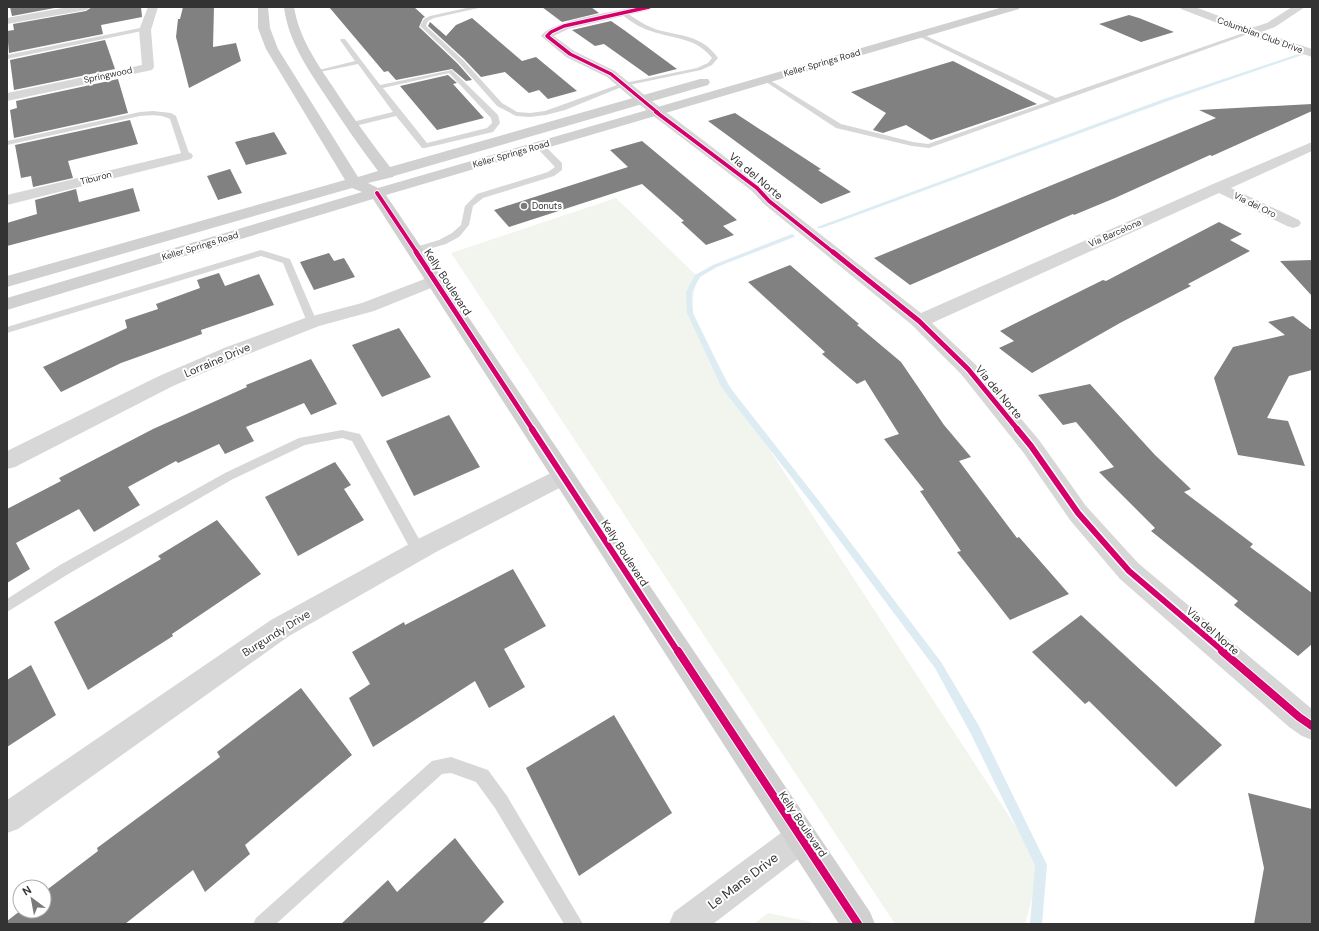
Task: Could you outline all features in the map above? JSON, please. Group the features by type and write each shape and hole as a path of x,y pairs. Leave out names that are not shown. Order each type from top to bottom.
{"main road":[{"path":"263,7 264,28 272,49 354,183 377,193 388,174 351,125 298,42 292,26 289,7"},
{"name":"Keller Springs Road","path":"7,282 500,141 650,105 766,80 1015,7"},
{"path":"907,29 920,35"},
{"path":"290,78 317,72"},
{"name":"Keller Springs Road","path":"7,304 377,193 540,146 715,79"},
{"name":"Kelly Boulevard","path":"377,193 858,924"}],"street":[{"path":"7,21 86,7"},
{"name":"Springwood","path":"7,97 148,67 145,25 153,7"},
{"path":"623,13 649,7"},
{"name":"Columbian Club Drive","path":"1185,7 1312,53"},
{"path":"1251,32 1271,25 1300,7"},
{"name":"Via del Norte","path":"623,13 564,26 551,32 547,36 570,54 611,74 757,188 769,200 919,321 968,369 1031,446 1078,513 1129,571 1221,652 1299,717 1312,726"},
{"name":"Columbian Club Drive","path":"1256,20 1284,29"},
{"name":"Via Barcelona","path":"919,321 1312,146"},
{"name":"Tiburon","path":"7,200 186,156"},
{"name":"Via del Oro","path":"1218,187 1293,223"},
{"name":"Lorraine Drive","path":"7,461 166,382 231,353 312,322 368,307 435,280"},
{"name":"Burgundy Drive","path":"7,818 280,628 418,550 563,476"},
{"name":"Le Mans Drive","path":"686,924 800,838"}],"lane":[{"path":"480,7 432,17 426,20 423,26 459,59 504,108 517,115 539,114 558,109 624,84 700,69 710,64 715,58 711,50 697,42 653,30 623,13"},
{"path":"7,56 145,29"},
{"path":"766,80 839,126 912,144 929,146 1251,32"},
{"path":"920,35 1056,101"},
{"path":"342,40 398,113 425,146 490,130 496,123 495,117 450,71 379,88"},
{"path":"317,72 359,62"},
{"path":"7,143 122,117 153,113 168,115 172,118 186,156"},
{"path":"351,125 398,113"},
{"path":"490,130 500,141"},
{"path":"415,250 448,239 457,233 466,224 468,208 471,202 480,196 552,174 559,168 559,164 540,146"},
{"path":"7,330 261,253 287,261 312,322"},
{"path":"7,606 65,569 228,476 303,441 342,434 356,437 418,550"},
{"path":"262,924 342,851 438,767 451,765 482,776 501,802 574,924"}],"shaded area":[{"path":"616,198 697,276 690,313 741,406 1041,865 1025,924 895,924 451,253"},
{"path":"768,913 811,922 812,924 754,924"}],"building":[{"path":"10,7 60,7 12,16"},
{"path":"92,7 141,7 142,17 101,25 103,34 9,53 7,31 14,30 13,24 86,11"},
{"path":"183,7 214,7 213,47 236,43 241,61 189,88 176,37 178,19 180,19"},
{"path":"329,7 414,7 425,17 423,18 419,27 458,64 472,80 466,81 452,69 396,80 388,71 384,72"},
{"path":"542,7 591,7 599,13 562,22"},
{"path":"1129,15 1174,32 1141,42 1099,24"},
{"path":"472,18 522,61 536,57 577,91 548,99 539,90 529,93 505,72 481,77 428,26 430,22 446,36 456,25"},
{"path":"611,21 677,69 649,76 604,44 595,46 572,30"},
{"path":"105,40 115,69 14,90 10,60"},
{"path":"953,61 1037,104 931,140 906,125 883,133 873,130 886,113 851,92"},
{"path":"448,75 457,83 453,84 484,118 437,130 400,86"},
{"path":"118,79 128,113 14,138 10,110 17,108 16,101"},
{"path":"1312,104 1312,111 1115,198 1074,215 1073,214 910,285 874,258 1216,118 1199,110"},
{"path":"735,113 821,169 818,170 851,192 821,204 708,121"},
{"path":"130,120 138,144 68,161 73,178 33,187 31,176 21,178 15,145"},
{"path":"274,132 287,154 246,165 235,142"},
{"path":"642,141 737,220 723,226 734,235 706,245 681,222 684,221 642,184 509,227 494,210 628,167 610,150"},
{"path":"230,169 242,193 218,200 207,176"},
{"path":"133,188 140,211 7,246 7,223 37,214 35,200 76,189 79,202"},
{"path":"1219,222 1242,234 1230,240 1250,251 1188,284 1191,286 1120,323 1032,373 999,348 1014,341 1000,331 1103,280 1106,281"},
{"path":"329,253 334,261 344,258 355,277 314,290 300,262"},
{"path":"1312,260 1312,296 1280,261"},
{"path":"790,265 901,362 944,425 971,457 959,461 1017,538 1019,537 1069,594 1010,620 957,552 961,551 920,491 924,490 884,439 899,434 865,380 857,384 822,354 825,352 748,282"},
{"path":"219,273 225,286 259,274 274,305 201,330 202,334 121,363 61,392 43,367 127,328 125,320 158,309 156,304 200,288 197,280"},
{"path":"1293,316 1312,329 1312,370 1289,376 1267,418 1288,421 1305,466 1238,455 1214,378 1233,347 1285,335 1268,322"},
{"path":"399,328 431,377 382,397 352,345"},
{"path":"311,359 337,404 311,415 304,403 246,427 254,441 225,454 219,444 178,463 176,461 128,487 140,505 94,532 79,509 16,543 30,569 7,583 7,509 61,481 59,478 153,429 247,387 246,385"},
{"path":"1090,384 1155,455 1191,489 1184,492 1253,544 1250,547 1312,593 1312,644 1298,656 1234,605 1238,601 1151,531 1155,528 1099,472 1114,467 1076,422 1063,425 1038,395"},
{"path":"449,415 480,467 414,496 386,441"},
{"path":"335,462 351,485 344,489 364,520 298,556 265,497"},
{"path":"217,520 261,574 172,634 173,636 88,690 54,622 161,559 158,556"},
{"path":"513,569 546,626 504,649 525,687 489,708 475,681 373,747 349,698 370,684 352,652 404,622 405,625"},
{"path":"1081,615 1222,745 1176,787 1089,701 1085,704 1032,652"},
{"path":"31,665 56,715 7,747 7,680"},
{"path":"301,688 352,755 245,845 250,854 205,892 193,870 125,924 7,924 7,921 12,917 12,919 52,919 52,886 98,851 97,848 220,757 217,752"},
{"path":"614,715 672,813 579,876 526,768"},
{"path":"1248,793 1312,809 1312,924 1254,924 1264,868"},
{"path":"455,838 504,902 482,924 341,924 388,880 397,892"}],"waterway":[{"path":"820,227 1163,101 1303,54"},
{"path":"792,236 715,266 697,276 689,292 690,313 725,386 816,503 938,665 975,730 1041,865 1036,924"}],"cycle path":[{"path":"649,7 564,26 551,32 547,36 570,54 611,74 657,112 757,188 769,201 919,321 968,369 1031,446 1078,513 1129,571 1299,717 1312,726"},
{"path":"377,193 778,805 858,924"}],"place":[{"name":"Donuts","path":"524,206"}]}
